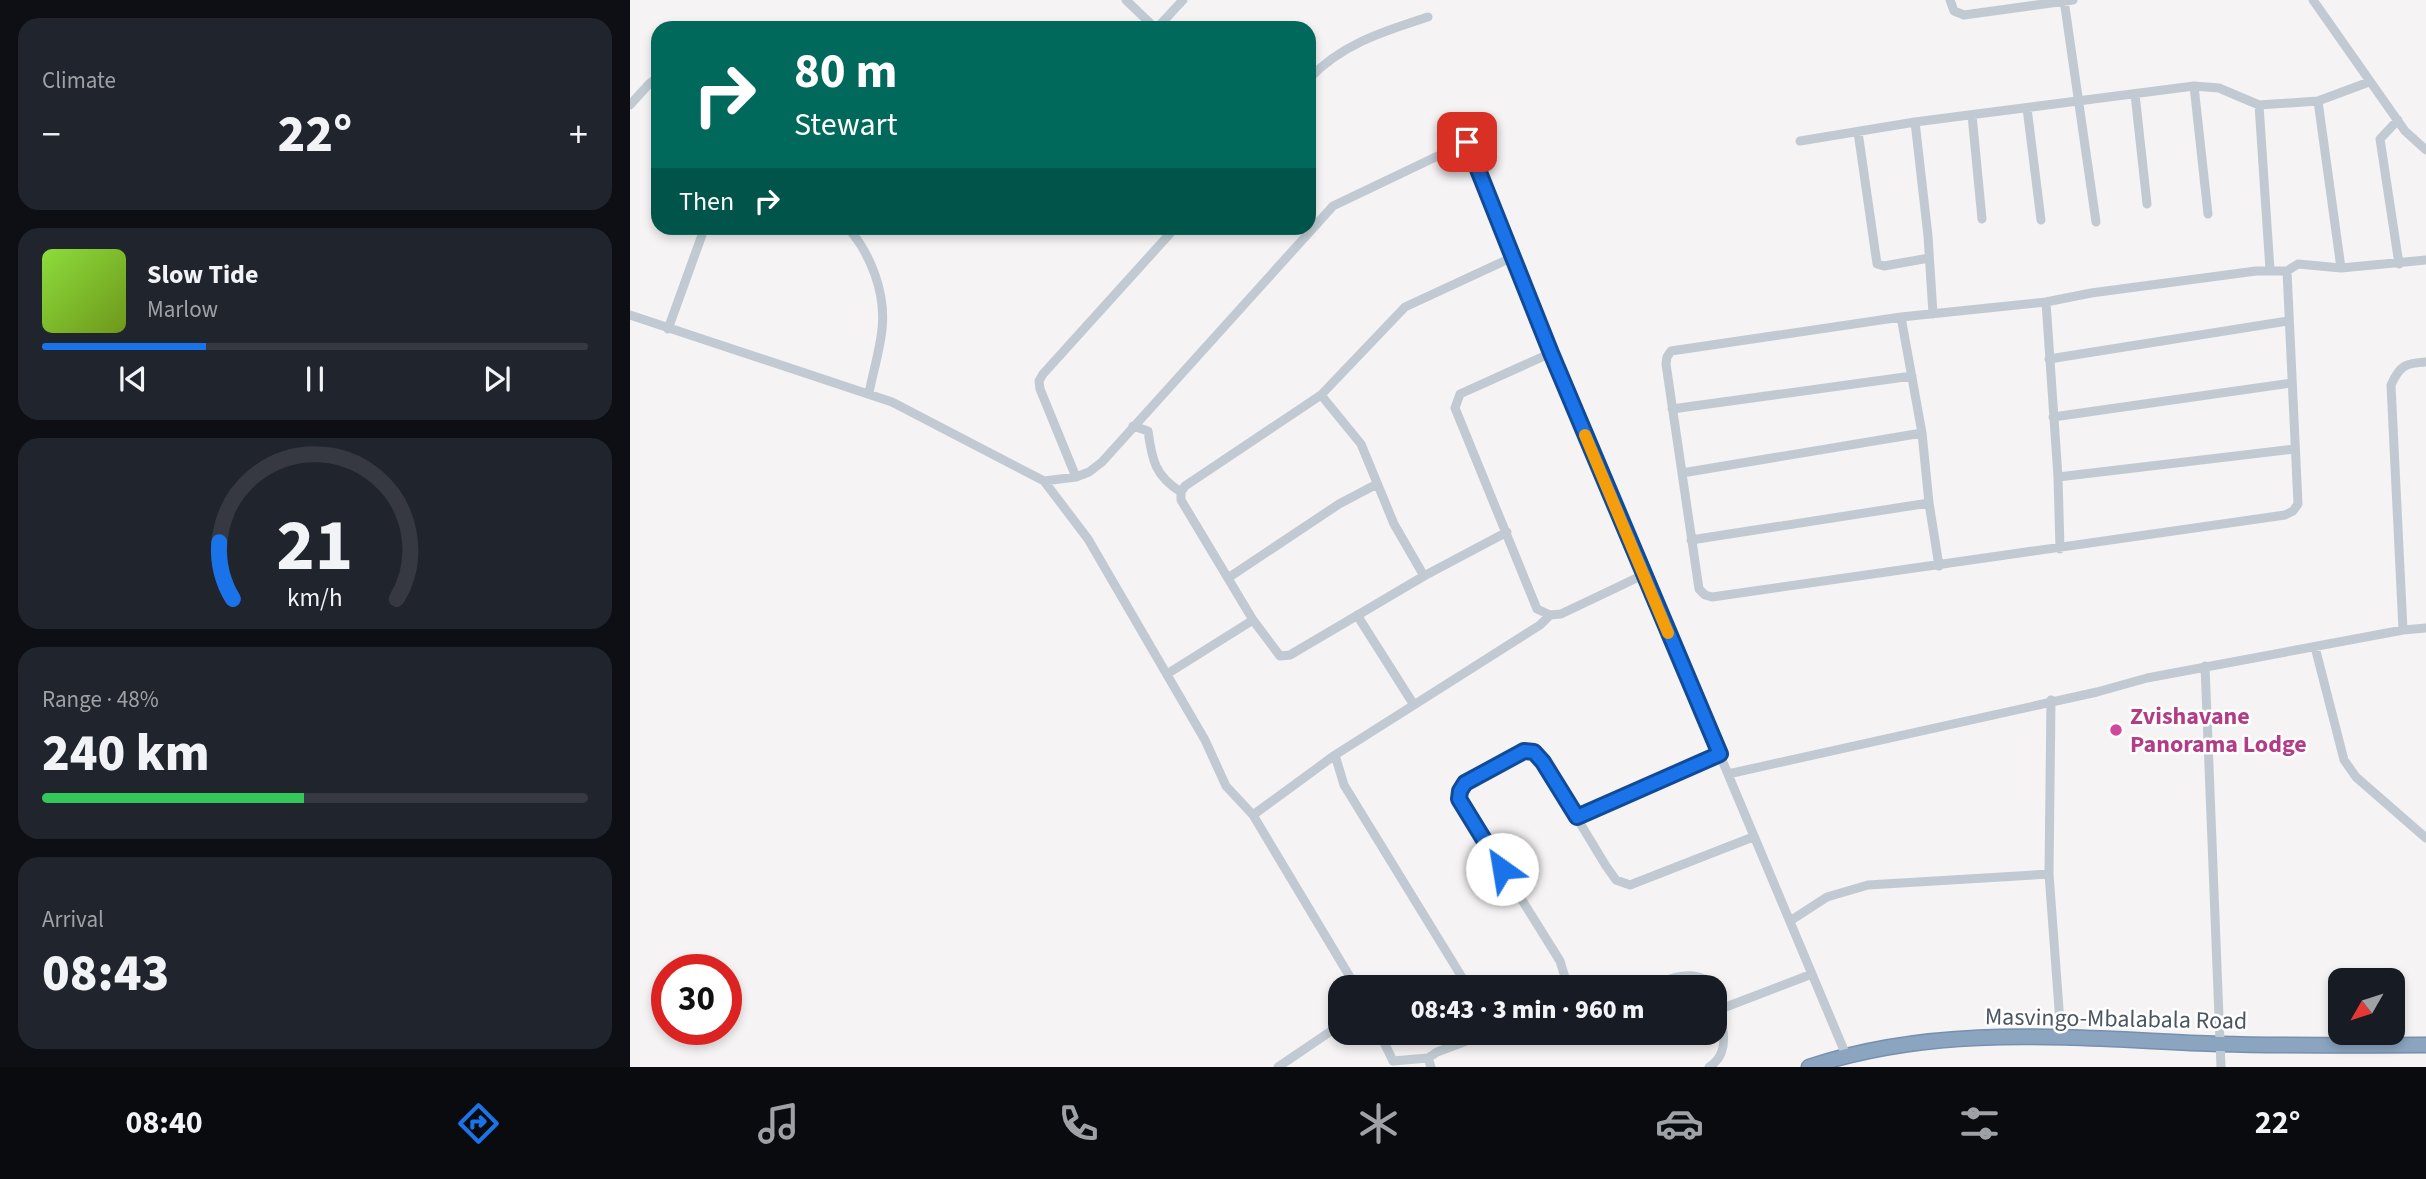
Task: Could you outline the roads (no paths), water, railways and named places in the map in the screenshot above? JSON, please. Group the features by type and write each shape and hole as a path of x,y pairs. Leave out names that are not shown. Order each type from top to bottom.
{"highway":[{"name":"Masvingo-Mbalabala Road","path":"1808,1067 1846,1055 1913,1041 2061,1036 2221,1044 2426,1045"}],"street":[{"path":"1126,0 1148,21"},
{"path":"1163,21 1183,0"},
{"path":"1950,0 1954,11 1964,15 2067,0 2096,222"},
{"path":"2313,0 2405,131 2426,150"},
{"path":"1316,73 1330,60 1362,40 1428,17"},
{"path":"630,105 651,82"},
{"path":"1800,141 1915,122 2194,86 2218,88 2259,105 2318,101 2369,82"},
{"path":"2194,86 2208,214"},
{"path":"2135,94 2147,204"},
{"path":"2318,101 2341,268"},
{"path":"2259,105 2270,270"},
{"path":"2027,108 2041,220"},
{"path":"1972,115 1982,219"},
{"path":"2398,120 2380,139 2399,264"},
{"path":"1915,122 1933,314"},
{"path":"1858,132 1877,264 1884,266 1929,258"},
{"path":"1316,226 1334,206 1467,142 1643,575 1846,1055"},
{"path":"668,329 702,235"},
{"path":"853,235 875,270 883,308 882,329 869,393"},
{"path":"1076,477 1039,381 1067,346 1169,235"},
{"path":"1044,481 1076,477 1089,472 1102,462 1308,235"},
{"path":"1507,532 1424,576 1290,655 1280,656 1253,620 1181,500 1181,492 1185,486 1321,395 1405,307 1513,257"},
{"path":"2287,271 2298,505 2293,511 2285,515 2060,549 1939,566 1880,571 1712,597 1699,589 1666,364 1671,351 1901,317 2046,302 2091,293 2270,270 2287,271 2298,264 2341,268 2426,260"},
{"path":"2046,302 2060,549"},
{"path":"630,315 892,401 1044,481 1088,539 1205,740 1226,786 1253,815 1349,975"},
{"path":"1901,317 1922,433 1939,566"},
{"path":"2049,359 2288,321"},
{"path":"1551,353 1460,394 1455,408 1538,609 1550,615 1561,614 1643,575"},
{"path":"2403,630 2391,385 2396,373 2408,363 2426,362"},
{"path":"1672,410 1912,376"},
{"path":"2053,417 2291,383"},
{"path":"1321,395 1360,444 1394,524 1424,576"},
{"path":"1133,426 1148,431 1153,462 1167,483 1181,492"},
{"path":"1682,473 1922,433"},
{"path":"2058,477 2295,449"},
{"path":"1228,578 1339,505 1377,484"},
{"path":"1691,540 1929,503"},
{"path":"1357,615 1414,705"},
{"path":"1253,815 1335,755 1540,625 1550,615"},
{"path":"1167,674 1253,620"},
{"path":"1728,774 2205,666 2426,628"},
{"path":"2315,647 2344,760 2356,777 2426,838"},
{"path":"2205,666 2221,1067"},
{"path":"2051,700 2049,874 2061,1036"},
{"path":"1564,975 1560,961 1459,799 1465,783 1524,751 1534,752 1543,762 1616,880 1630,885 1753,837"},
{"path":"1577,817 1720,754"},
{"path":"1335,755 1344,785 1461,975"},
{"path":"1790,921 1826,897 1868,885 2049,874"},
{"path":"1727,1003 1812,974"},
{"path":"1278,1067 1328,1033"},
{"path":"1385,1045 1393,1061 1429,1062 1462,1045"},
{"path":"1709,1067 1718,1062 1725,1045"}],"place":[{"name":"Zvishavane Panorama Lodge","path":"2116,730"}]}
